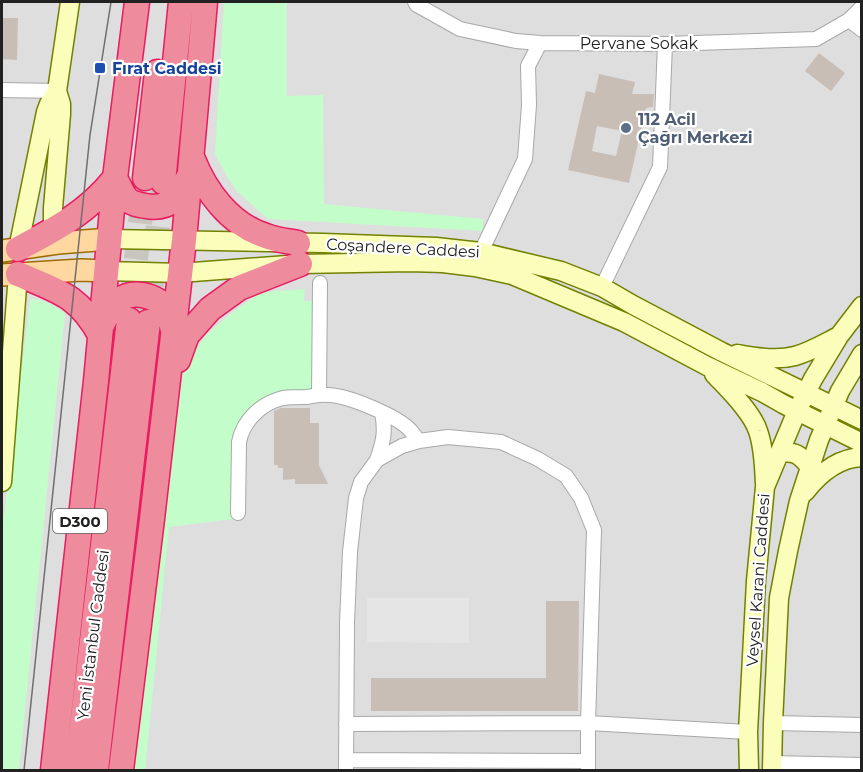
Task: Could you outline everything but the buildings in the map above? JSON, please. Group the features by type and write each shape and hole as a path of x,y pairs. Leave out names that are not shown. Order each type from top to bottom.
{"highway":[{"name":"D300","path":"53,771 137,2"},
{"path":"165,2 154,180 181,2"},
{"path":"121,771 174,333 205,2"},
{"path":"10,250 56,237 116,178 128,200 145,206 164,206 177,197 183,189 190,165"},
{"path":"190,165 196,169 210,192 235,219 255,232 299,254"},
{"path":"167,390 188,335 210,309 239,288 299,254"},
{"path":"10,274 73,300 84,309 100,332"},
{"path":"100,332 109,310 117,301 126,296 137,295 147,296 167,308 174,333"},
{"name":"Yeni İstanbul Caddesi","path":"78,771 139,321 96,771"}],"main road":[{"path":"10,250 44,119 57,91 70,2"},
{"path":"57,91 61,104 61,131 54,192 56,237 110,239"},
{"name":"Coşandere Caddesi","path":"110,239 184,240 371,262 443,263 512,275 624,322 861,443"},
{"name":"Coşandere Caddesi","path":"106,271 180,273 299,254 323,243 436,247 481,252 561,271 602,287 722,352 861,420"},
{"path":"2,473 10,274 76,270 106,271"},
{"name":"Veysel Karani Caddesi","path":"749,771 748,732 756,581 765,487 806,393 839,336 861,306"},
{"path":"722,352 765,358 794,356 839,336"},
{"path":"827,355 831,367 836,371 841,372 857,361"},
{"path":"833,406 857,361"},
{"path":"707,366 741,403 757,428 763,456 765,487"},
{"name":"Veysel Karani Caddesi","path":"771,767 779,598 799,501 833,406"},
{"path":"780,453 797,454 810,467"},
{"path":"799,501 811,484 824,472 836,464 854,457 861,457"}],"street":[{"name":"Pervane Sokak","path":"415,2 460,29 516,41 540,43 665,44 816,39 849,20 861,7"},
{"path":"849,20 861,30"},
{"path":"481,252 525,159 529,105 528,66 540,43"},
{"path":"602,287 660,167 665,44"},
{"path":"2,90 57,91"},
{"path":"319,396 320,283"},
{"path":"238,513 238,442 241,431 252,415 282,398 329,395 367,406 397,420 409,429 418,441"},
{"path":"377,460 402,446 418,441 448,437 501,442 538,459 566,476 581,498 594,530 588,766 346,765 346,623 350,552 356,498 383,444 385,428 382,413"},
{"path":"346,724 588,723 748,732"},
{"path":"773,723 861,725"},
{"path":"771,767 861,765"}],"shaded area":[{"path":"2,2 861,2 861,770 2,770"},
{"path":"367,598 469,598 469,643 367,642"}],"green space":[{"path":"224,2 287,2 287,96 323,95 324,204 483,219 483,231 268,219 238,192 215,154"},
{"path":"305,289 304,301 317,301 316,395 272,393 239,422 236,440 233,519 169,527 145,770 129,770 161,522 184,368 207,334 261,292"},
{"path":"30,299 44,301 65,313 19,770 2,770 2,533"}],"tunnel":[{"path":"132,295 145,178"},
{"path":"148,322 162,187"}],"tram line":[{"path":"24,770 90,135 111,2"}],"place":[{"name":"Fırat Caddesi","path":"100,68"},
{"name":"112 Acil Çağrı Merkezi","path":"626,128"}]}
